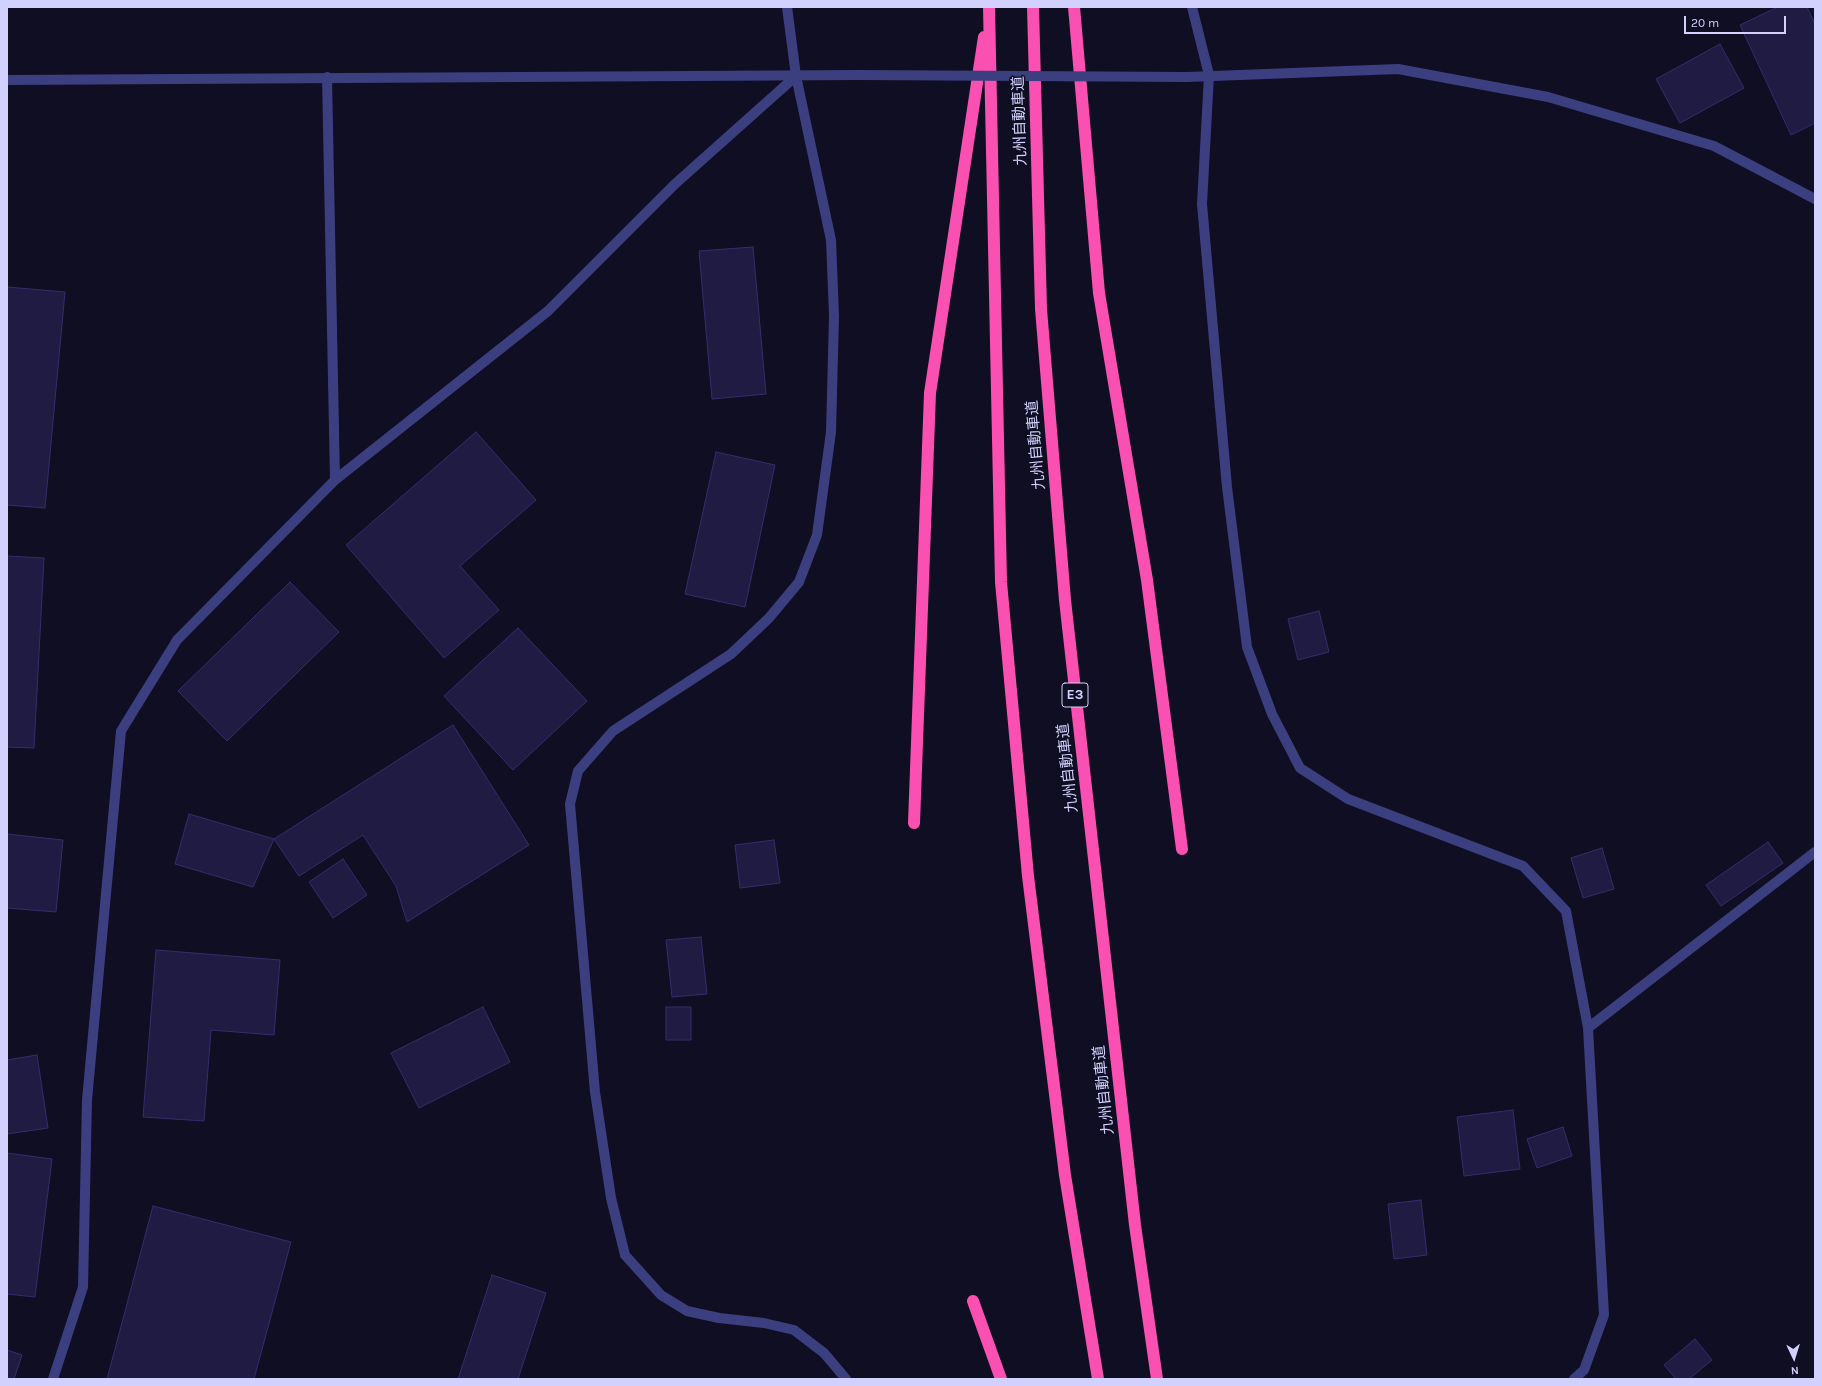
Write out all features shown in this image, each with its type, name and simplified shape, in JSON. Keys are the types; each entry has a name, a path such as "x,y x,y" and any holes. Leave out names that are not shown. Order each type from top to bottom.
{"highway":[{"path":"914,823 930,393 989,7"},
{"name":"九州自動車道","path":"989,7 1001,582 1028,876 1065,1176 1098,1379"},
{"name":"九州自動車道","path":"1033,7 1041,309 1065,600 1135,1225 1157,1379"},
{"path":"1074,7 1099,293 1147,580 1182,849"},
{"path":"973,1301 1001,1379"}],"street":[{"path":"787,7 796,76 831,240 834,316 831,432 817,535 799,582 769,618 732,654 613,731 578,771 570,804 595,1092 611,1198 625,1255 661,1295 687,1311 719,1318 764,1323 794,1330 824,1353 846,1379"},
{"path":"1192,7 1209,75 1202,204 1227,487 1247,647 1272,714 1300,768 1348,799 1523,866 1566,911 1588,1028 1604,1315 1584,1370 1574,1379"},
{"path":"7,80 858,75 1187,77 1398,69 1548,97 1714,146 1815,199"},
{"path":"53,1379 83,1287 87,1100 120,731 177,640 335,480 548,311 675,184 796,76"},
{"path":"327,77 335,480"},
{"path":"1588,1028 1815,852"}],"building":[{"path":"1778,7 1807,7 1815,24 1815,123 1791,135 1740,25"},
{"path":"1720,44 1744,88 1680,123 1656,79"},
{"path":"753,247 766,394 712,399 699,251"},
{"path":"7,287 65,292 45,508 7,505"},
{"path":"476,432 536,500 460,566 499,610 444,658 346,545"},
{"path":"716,452 775,465 745,607 685,594"},
{"path":"7,556 44,558 34,748 7,747"},
{"path":"290,582 339,632 227,741 178,691"},
{"path":"1319,611 1329,652 1298,660 1288,619"},
{"path":"518,628 587,701 513,770 444,696"},
{"path":"453,725 529,845 407,922 396,886 363,835 299,876 274,839"},
{"path":"189,814 274,839 253,887 175,864"},
{"path":"7,834 63,840 56,912 7,908"},
{"path":"774,840 780,883 740,888 735,845"},
{"path":"1768,842 1783,863 1721,906 1706,885"},
{"path":"1602,848 1614,889 1583,898 1571,858"},
{"path":"343,859 367,895 333,918 309,882"},
{"path":"701,937 707,994 672,997 666,940"},
{"path":"156,950 280,960 274,1035 211,1030 204,1121 143,1117"},
{"path":"483,1007 510,1062 419,1108 391,1053"},
{"path":"666,1007 691,1007 691,1040 666,1040"},
{"path":"37,1055 48,1128 7,1134 7,1060"},
{"path":"1513,1110 1520,1169 1464,1176 1457,1117"},
{"path":"1563,1127 1572,1156 1537,1168 1527,1139"},
{"path":"7,1153 52,1159 35,1297 7,1294"},
{"path":"1421,1200 1427,1255 1394,1259 1388,1204"},
{"path":"153,1206 291,1242 254,1379 107,1379"},
{"path":"492,1275 546,1293 518,1379 458,1379"},
{"path":"1695,1339 1712,1360 1689,1379 1676,1379 1664,1365"},
{"path":"7,1350 22,1355 14,1379 7,1379"}]}
